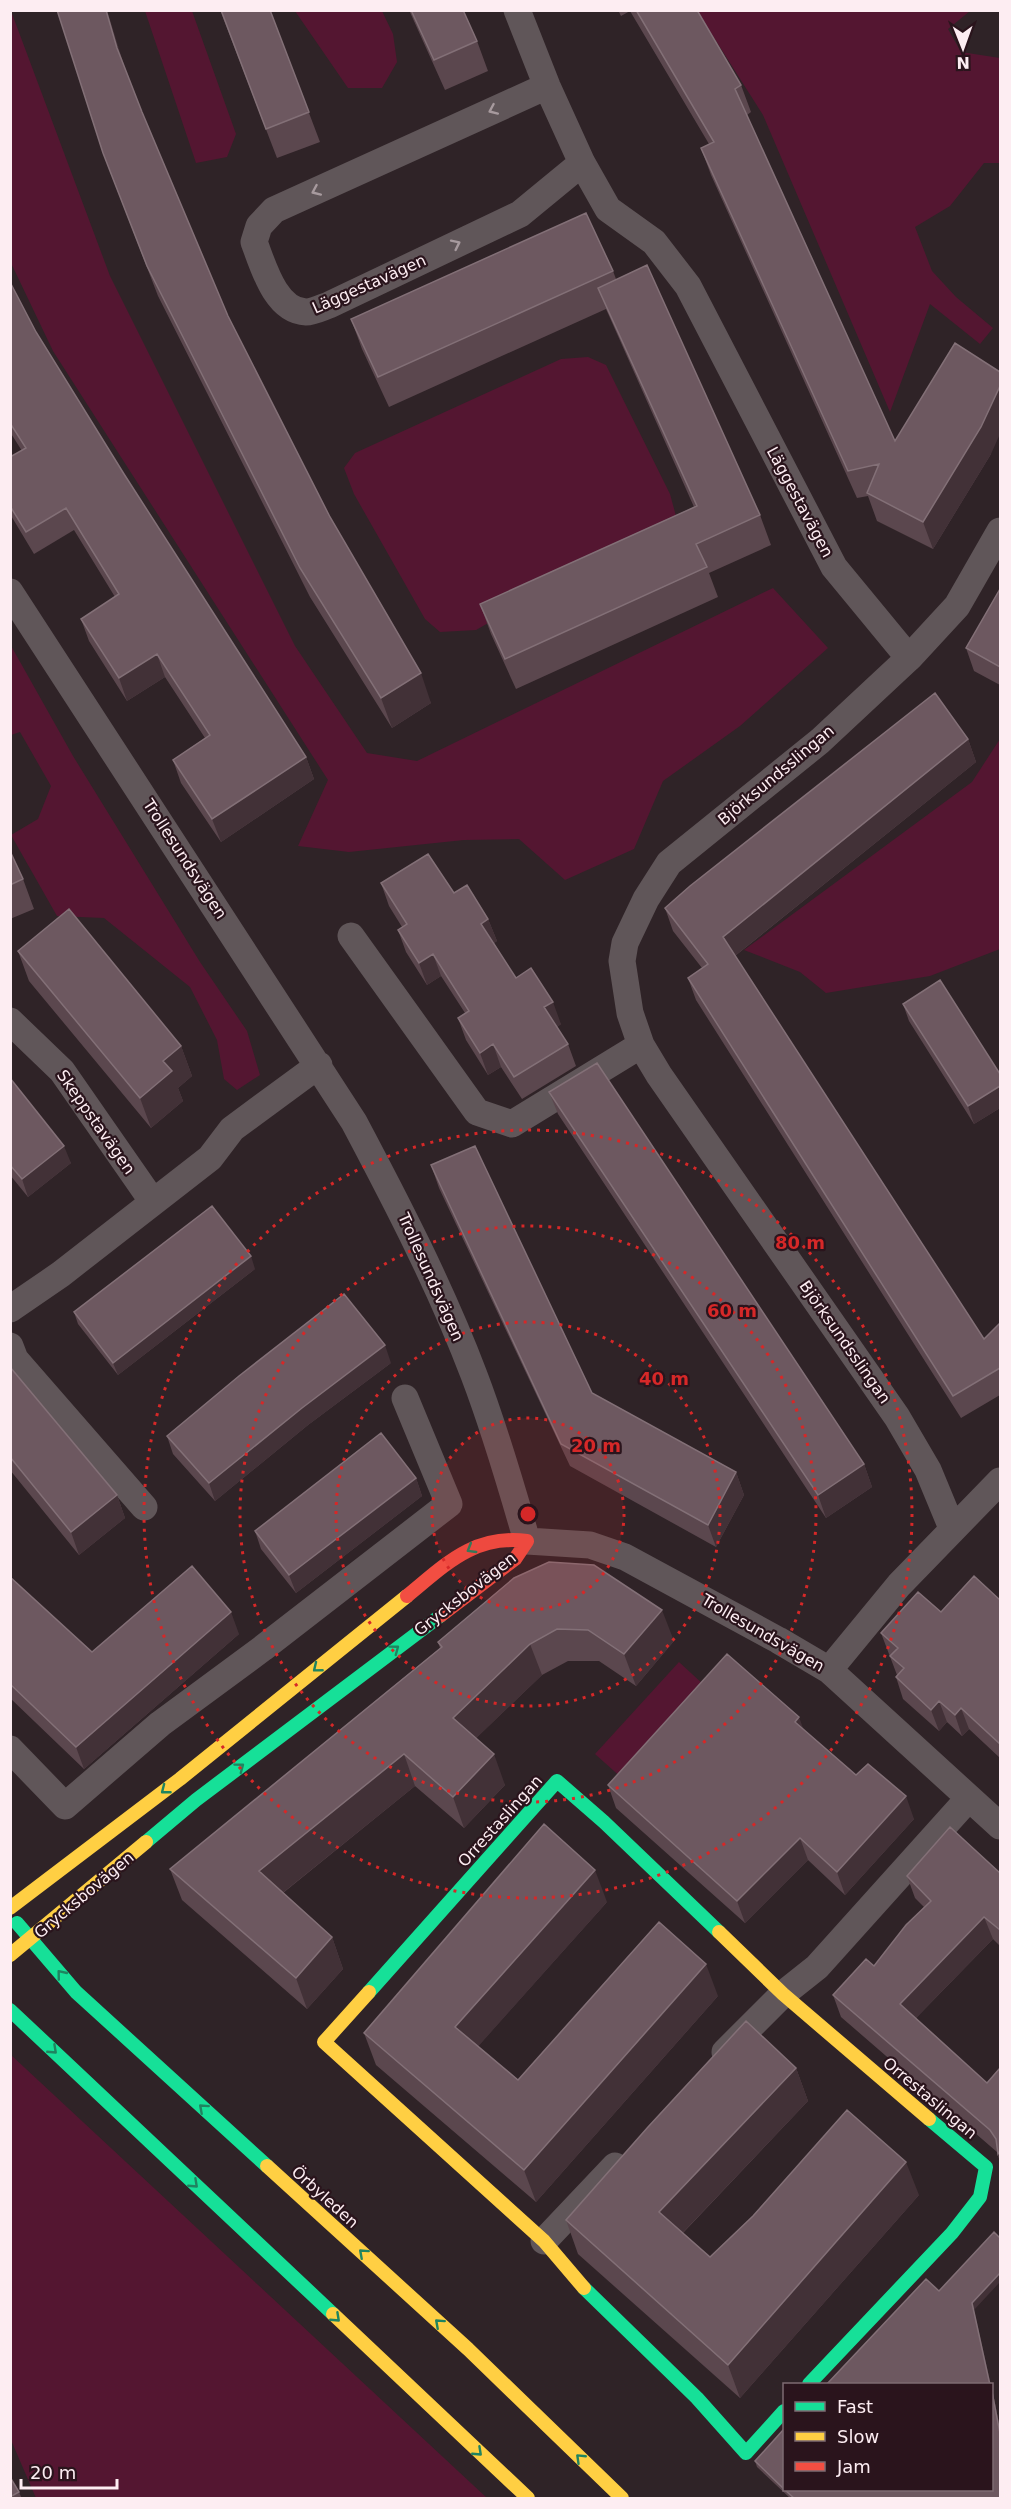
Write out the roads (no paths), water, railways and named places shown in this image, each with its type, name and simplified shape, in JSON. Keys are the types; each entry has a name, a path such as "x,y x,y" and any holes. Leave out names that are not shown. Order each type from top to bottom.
{"street":[{"name":"Läggestavägen","path":"517,10 547,86 582,163 608,209 654,242 688,286 834,567 909,658"},
{"name":"Läggestavägen","path":"547,86 274,210 259,226 254,242 274,290 289,305 306,312 329,305 520,214 582,163"},
{"name":"Björksundsslingan","path":"952,1528 928,1470 897,1417 659,1075 641,1045 630,1013 622,961 625,943 646,899 669,863 820,741 909,658 957,606 1000,531"},
{"name":"Trollesundsvägen","path":"10,592 320,1065 354,1122 432,1278 474,1373 493,1426 526,1541 590,1545 625,1557 716,1605 829,1670 1000,1826"},
{"path":"351,936 477,1112 512,1124 641,1045"},
{"name":"Skeppstavägen","path":"10,1021 62,1071 153,1202"},
{"path":"10,1309 61,1274 210,1158 232,1130 320,1065"},
{"path":"10,1346 15,1359 144,1508"},
{"path":"10,1749 65,1806 160,1724 263,1648 449,1504 405,1398"},
{"path":"829,1670 898,1585 1000,1481"},
{"name":"Grycksbovägen","path":"10,1908 180,1779 449,1562 482,1542 503,1537 526,1541 515,1559 196,1800 10,1955"},
{"name":"Orrestaslingan","path":"783,2412 746,2453 719,2420 565,2270 544,2241 324,2042 557,1781 604,1822 783,1994 986,2167 980,2197 951,2233 811,2383"},
{"path":"710,2069 783,1994 817,1967 969,1798"},
{"name":"Örbyleden","path":"10,1917 32,1938 75,1992 468,2349 622,2499"},
{"path":"10,2010 528,2499"},
{"path":"544,2241 635,2146"}]}
